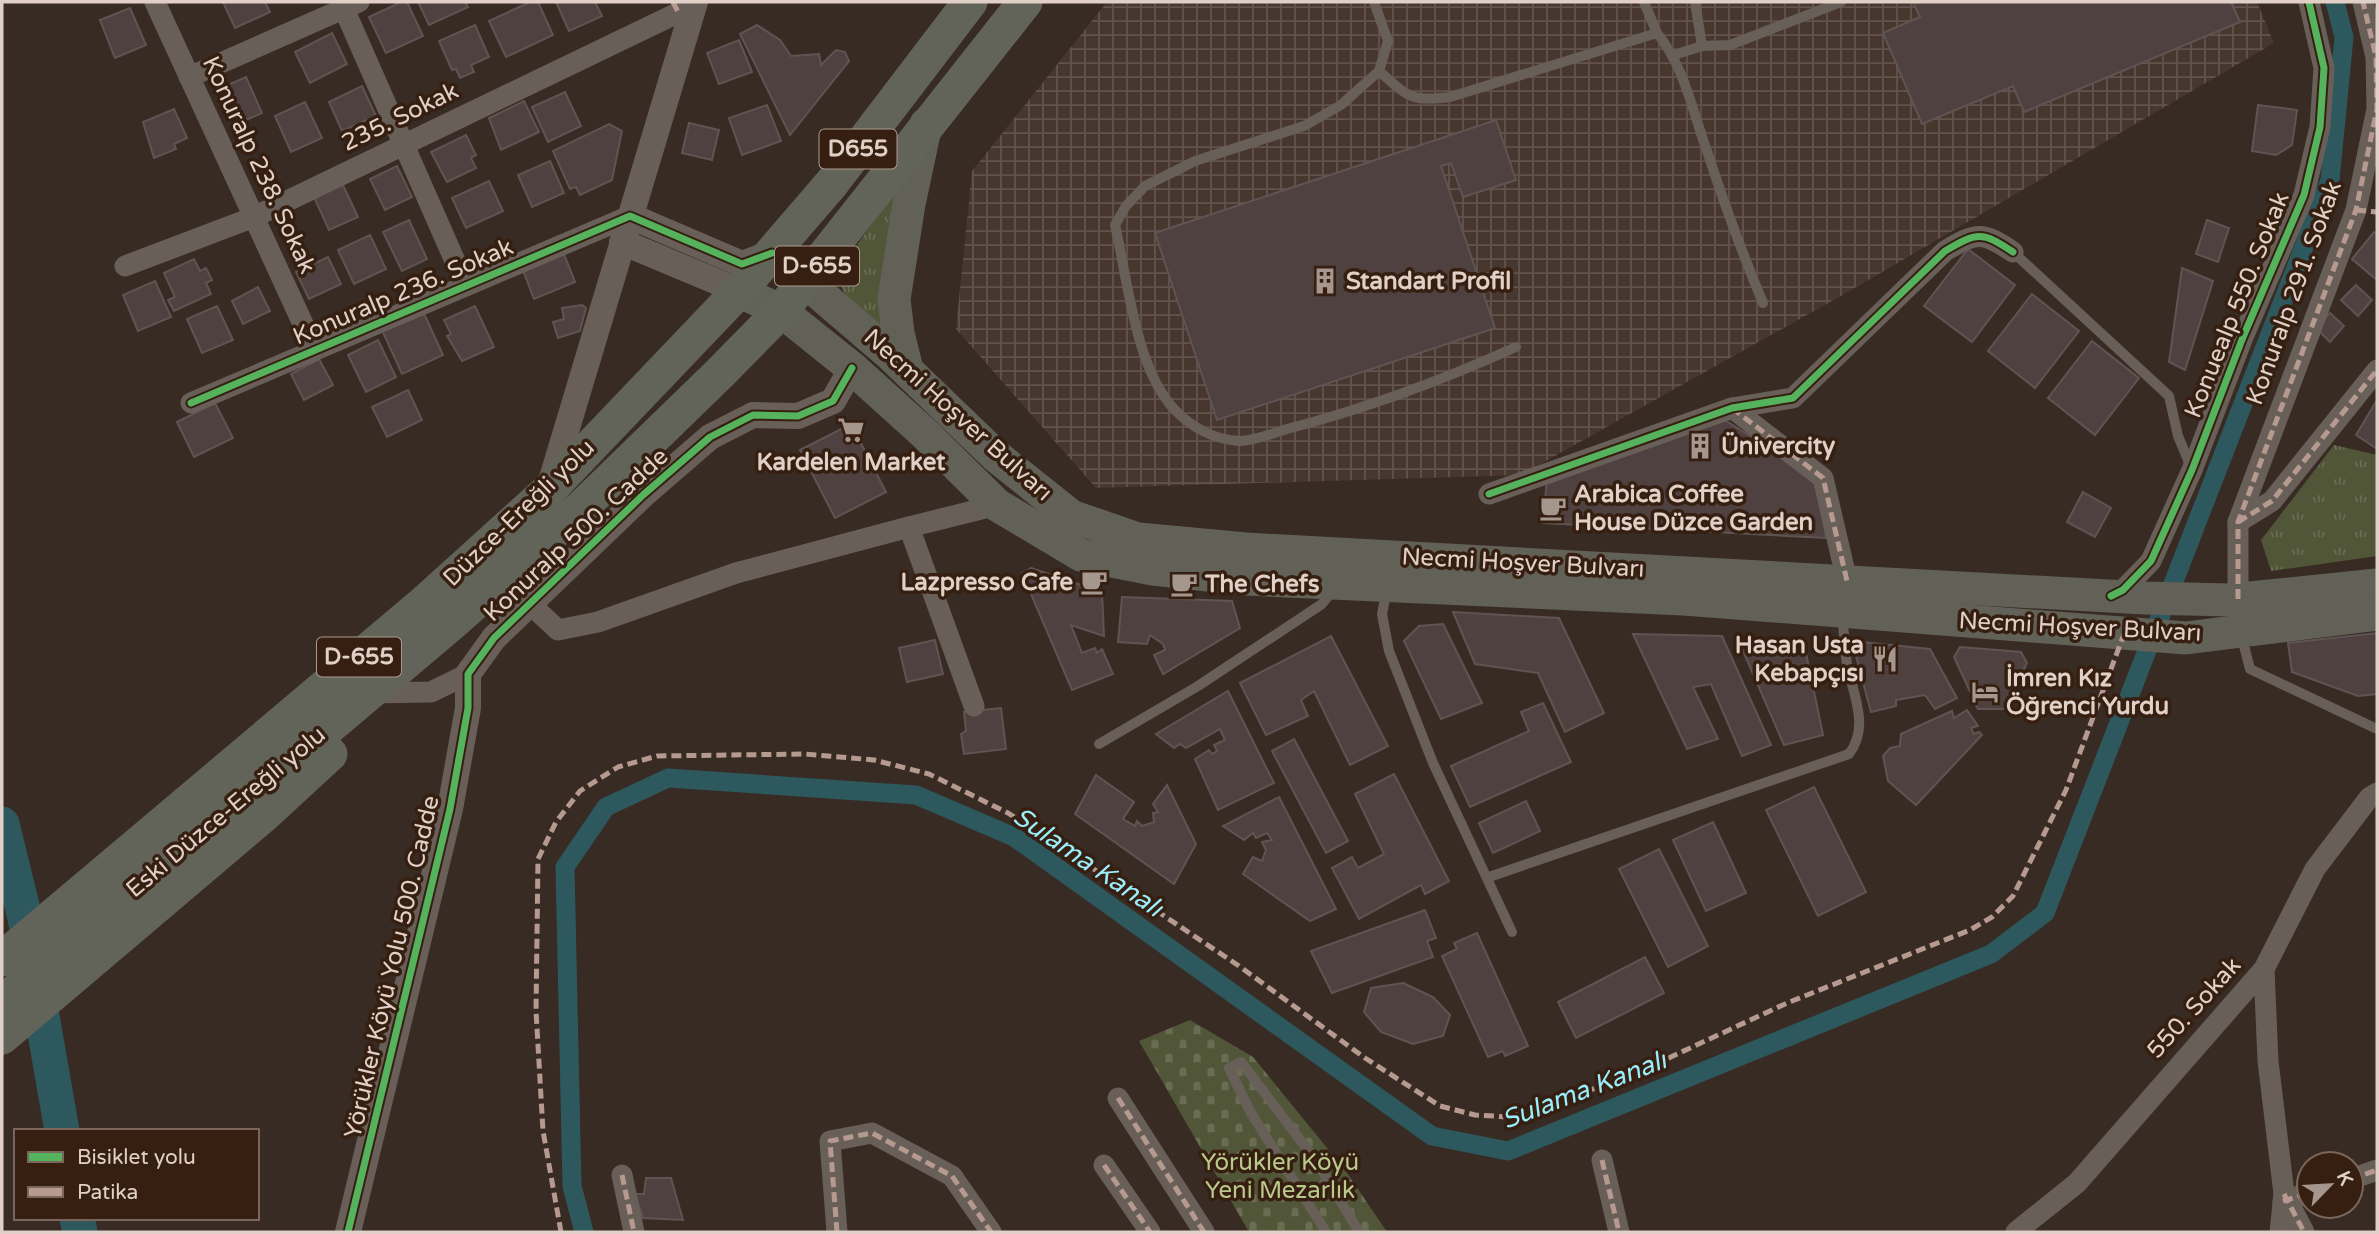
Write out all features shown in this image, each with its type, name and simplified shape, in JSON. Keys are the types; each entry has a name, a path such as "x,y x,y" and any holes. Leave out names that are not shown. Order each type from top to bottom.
{"highway":[{"name":"Düzce-Ereğli yolu","path":"2,959 423,604 548,490 739,291 772,253 832,183 970,2"},
{"name":"Düzce-Ereğli yolu","path":"383,693 452,623 583,506 781,311 1025,2"},
{"name":"Eski Düzce-Ereğli yolu","path":"2,1003 166,881 383,693"},
{"path":"2,1037 166,881"}],"main road":[{"path":"907,370 898,334 894,299 909,204 926,124"},
{"name":"Necmi Hoşver Bulvarı","path":"772,253 907,370 996,456 1071,516 1138,539 1844,596 2124,634 2186,638 2377,614"},
{"name":"Necmi Hoşver Bulvarı","path":"739,291 781,311 852,368 925,433 997,505 1081,555 1153,569 1245,579 1844,596 2234,599 2377,585"}],"street":[{"name":"Konuralp 238. Sokak","path":"155,2 315,350"},
{"name":"Konuealp 550. Sokak","path":"2111,596 2123,590 2151,561 2192,470 2243,337 2304,195 2320,127 2324,68 2309,2"},
{"name":"Konuralp 291. Sokak","path":"2234,599 2238,522 2356,210 2377,109 2376,57 2363,2"},
{"path":"189,77 348,4 403,145 466,286"},
{"path":"548,490 630,216 685,5"},
{"name":"235. Sokak","path":"125,266 254,217 685,5"},
{"path":"2356,210 2377,212"},
{"path":"630,216 742,264 772,253"},
{"name":"Konuralp 236. Sokak","path":"191,403 630,216"},
{"path":"1489,494 1732,408 1793,398 1945,251 1973,234 1990,237 2013,252"},
{"path":"622,242 739,291"},
{"name":"Konuralp 500. Cadde","path":"468,674 495,638 643,495 710,437 753,415 798,416 833,401 852,368"},
{"path":"2238,522 2272,501 2377,370"},
{"path":"1732,408 1823,478 1844,596"},
{"path":"530,604 558,630 598,622 736,573 997,505"},
{"path":"909,527 974,706"},
{"path":"383,693 431,692 468,674"},
{"name":"Yörükler Köyü Yolu 500. Cadde","path":"348,1232 450,809 468,708 468,674"},
{"name":"550. Sokak","path":"2016,1232 2077,1183 2263,969 2315,869 2369,798 2377,793"},
{"path":"2263,969 2268,1061 2285,1199 2280,1232"},
{"path":"1118,1098 1204,1232"},
{"path":"837,1232 830,1141 872,1133 952,1176 991,1232"},
{"path":"1602,1160 1619,1232"},
{"path":"1104,1165 1150,1232"},
{"path":"622,1175 634,1232"},
{"path":"2285,1199 2295,1196"},
{"path":"2285,1199 2304,1232"}],"lane":[{"path":"1374,2 1388,41 1379,71 1341,105 1304,126 1195,161 1145,186 1126,206 1115,225 1131,307 1152,373 1174,409 1201,433 1241,441 1313,422 1475,365 1516,347"},
{"path":"1644,2 1657,33 1674,55 1735,235 1763,303"},
{"path":"1695,2 1702,46"},
{"path":"1674,55 1702,46 1730,45 1841,2"},
{"path":"1379,71 1403,92 1421,101 1450,97 1510,76 1595,55 1657,33"},
{"path":"2013,252 2169,396 2178,436 2192,470"},
{"path":"1099,744 1198,686 1322,604 1340,581"},
{"path":"1388,583 1382,614 1389,651 1433,763 1513,932"},
{"path":"1489,877 1849,754 1858,742 1860,720 1846,661 1844,596"},
{"path":"2225,634 2250,669 2377,729"},
{"path":"1326,1232 1251,1113 1229,1068 1241,1062 1317,1162 1359,1232"}],"shaded area":[{"name":"Standart Profil","path":"1107,2 2257,2 2274,43 1848,292 1521,475 1096,488 956,329 972,171"}],"green space":[{"path":"902,181 891,333 849,299 839,282 838,272"},
{"path":"2334,445 2377,455 2377,556 2271,571 2261,540"},
{"name":"Yörükler Köyü Yeni Mezarlık","path":"1190,1020 1253,1057 1345,1170 1387,1232 1249,1232 1139,1041"}],"building":[{"path":"223,2 265,2 270,12 235,28"},
{"path":"401,2 407,2 423,36 386,53 369,17"},
{"path":"418,2 465,2 468,7 429,25"},
{"path":"530,2 538,2 553,35 506,57 489,21"},
{"path":"556,2 595,2 602,16 569,31"},
{"path":"1913,2 2231,2 2240,22 2024,112 2013,86 1922,124 1883,33 1920,17"},
{"path":"130,8 146,45 115,58 100,20"},
{"path":"475,25 489,57 471,65 474,72 460,78 456,69 452,70 439,41"},
{"path":"757,25 780,40 791,56 819,54 821,65 836,50 845,52 849,61 790,135 740,34"},
{"path":"332,33 347,64 310,83 295,52"},
{"path":"739,40 752,72 719,84 707,53"},
{"path":"246,77 262,113 232,126 216,90"},
{"path":"362,86 376,116 342,131 329,102"},
{"path":"565,92 581,126 548,142 532,107"},
{"path":"524,101 539,132 501,150 489,118"},
{"path":"305,102 322,138 291,152 275,116"},
{"path":"767,105 781,141 742,155 729,118"},
{"path":"2258,105 2297,110 2292,145 2276,155 2252,151"},
{"path":"174,109 187,138 174,144 176,149 154,158 143,122"},
{"name":"Standart Profil","path":"1496,120 1516,180 1463,197 1451,163 1441,166 1495,328 1217,420 1155,233"},
{"path":"689,123 719,130 712,160 682,153"},
{"path":"609,124 622,131 612,180 580,195 576,187 570,189 553,151"},
{"path":"466,135 476,155 471,158 476,168 447,182 431,152"},
{"path":"550,161 564,193 532,207 518,175"},
{"path":"397,166 412,197 385,210 370,179"},
{"path":"341,181 358,217 329,230 313,195"},
{"path":"489,181 503,211 466,228 452,198"},
{"path":"409,220 427,259 402,271 383,232"},
{"path":"2207,220 2229,228 2218,262 2196,254"},
{"path":"2374,232 2377,234 2377,280 2352,259"},
{"path":"370,235 386,269 354,284 338,250"},
{"path":"562,249 575,282 534,299 521,265"},
{"path":"1968,249 2015,285 1972,342 1924,306"},
{"path":"328,257 341,284 309,299 296,272"},
{"path":"194,259 200,271 206,268 212,280 206,283 211,294 174,311 168,300 175,297 164,273"},
{"path":"2182,268 2213,281 2185,370 2169,362"},
{"path":"155,281 171,317 138,331 123,295"},
{"path":"2356,285 2372,300 2358,316 2341,300"},
{"path":"258,287 270,311 243,324 232,301"},
{"path":"2032,294 2079,331 2035,388 1988,351"},
{"path":"582,305 586,308 580,331 558,338 553,322 564,319 562,308"},
{"path":"217,306 233,340 202,353 187,319"},
{"path":"475,306 494,347 462,361 447,336 451,334 444,320"},
{"path":"422,309 443,355 402,374 381,328"},
{"path":"2330,313 2344,326 2330,342 2316,328"},
{"path":"378,340 396,377 366,392 348,355"},
{"path":"2092,341 2139,378 2095,435 2048,398"},
{"path":"319,359 333,385 304,400 291,374"},
{"path":"408,390 422,420 387,437 372,407"},
{"path":"2377,400 2377,449 2356,435"},
{"path":"215,403 233,438 194,457 177,422"},
{"name":"Ünivercity","path":"1715,414 1816,477 1826,538 1543,523 1547,479"},
{"path":"851,424 886,492 835,518 800,450"},
{"path":"2083,492 2111,508 2095,537 2067,522"},
{"path":"1031,568 1102,592 1104,636 1071,625 1082,653 1095,648 1097,653 1102,649 1113,674 1072,690 1022,573"},
{"path":"1122,597 1232,601 1240,628 1163,674 1154,655 1165,650 1163,644 1150,635 1147,644 1118,642"},
{"path":"1453,612 1559,618 1604,713 1565,732 1538,673 1475,664"},
{"path":"1443,624 1482,703 1441,719 1404,641 1419,626"},
{"path":"2377,633 2377,694 2358,696 2292,672 2288,643"},
{"path":"1633,634 1722,636 1771,745 1742,756 1711,684 1693,687 1718,739 1687,749"},
{"path":"1331,636 1388,746 1350,765 1314,691 1301,700 1308,716 1266,735 1240,683"},
{"path":"935,640 943,674 907,682 899,648"},
{"path":"1852,641 1930,649 1957,698 1935,709 1925,695 1896,700 1896,706 1871,712"},
{"path":"1739,642 1805,648 1823,735 1784,745"},
{"path":"1960,647 2021,652 2027,663 2005,709 1978,709 1954,657"},
{"path":"1228,691 1274,783 1218,810 1195,759 1209,750 1212,754 1217,751 1214,745 1225,740 1220,729 1186,748 1180,744 1174,748 1156,734"},
{"path":"1543,703 1571,762 1470,807 1451,766 1529,731 1521,712"},
{"path":"1001,708 1006,749 964,754 961,734 966,731 964,712"},
{"path":"1967,710 1978,726 1971,728 1974,734 1979,732 1982,735 1916,805 1888,781 1883,756 1890,748 1900,746 1901,734 1952,711 1954,718"},
{"path":"1294,739 1348,841 1326,853 1272,751"},
{"path":"1394,774 1449,881 1425,894 1421,885 1359,919 1332,868 1352,857 1358,868 1384,854 1355,794"},
{"path":"1096,775 1134,802 1123,819 1135,826 1137,821 1142,826 1154,822 1153,813 1158,812 1153,804 1167,785 1196,844 1174,884 1075,814"},
{"path":"1814,787 1866,892 1818,916 1766,810"},
{"path":"1279,797 1336,909 1310,921 1243,874 1253,857 1262,861 1266,850 1262,842 1272,840 1267,833 1256,838 1253,833 1244,840 1223,826"},
{"path":"1526,801 1540,831 1493,853 1479,823"},
{"path":"1713,822 1746,893 1706,911 1673,840"},
{"path":"1659,849 1708,946 1668,967 1619,869"},
{"path":"1425,910 1436,938 1427,941 1433,957 1332,993 1311,951"},
{"path":"1477,933 1528,1046 1505,1056 1503,1051 1488,1057 1442,956 1457,949 1454,943"},
{"path":"1645,957 1664,993 1576,1038 1558,1002"},
{"path":"1403,983 1433,997 1450,1015 1443,1036 1413,1044 1381,1032 1364,1012 1371,988"},
{"path":"646,1178 671,1178 683,1220 643,1218 635,1194 644,1194"}],"waterway":[{"name":"Sulama Kanalı","path":"584,1232 572,1186 565,867 606,807 668,778 916,795 1014,837 1432,1136 1508,1151 1991,954 2045,913 2330,180 2344,37 2335,2"},
{"path":"2,824 25,918 62,1129"},
{"path":"77,1220 80,1232"}],"marked path":[{"path":"673,2 678,12"},
{"path":"2238,599 2238,522 2356,210 2377,109 2376,57 2363,2"},
{"path":"2356,210 2377,212"},
{"path":"2238,522 2272,501 2377,370"},
{"path":"1732,408 1823,478 1847,581"},
{"path":"561,1232 543,1131 536,1011 538,859 556,822 580,791 618,767 657,756 805,754 874,760 929,774 1008,813 1239,966 1365,1058 1440,1106 1475,1115 1509,1117 1559,1102 1645,1069 1787,1003 1970,930 1992,917 2013,896 2066,790 2124,634"},
{"path":"1118,1098 1204,1232"},
{"path":"837,1232 830,1141 872,1133 952,1176 991,1232"},
{"path":"1602,1160 1619,1232"},
{"path":"1104,1165 1150,1232"},
{"path":"2365,1174 2377,1170"},
{"path":"622,1175 634,1232"},
{"path":"2284,1194 2304,1232"},
{"path":"2283,1201 2295,1197"}],"cycle path":[{"path":"2111,596 2123,590 2151,561 2192,470 2243,337 2304,195 2320,127 2324,68 2309,2"},
{"path":"191,403 630,216 742,264 772,253"},
{"path":"1489,494 1732,408 1793,398 1945,251 1972,237 1986,237 2013,252"},
{"path":"348,1232 450,809 468,708 468,674 494,638 643,495 710,437 753,415 798,416 833,401 852,368"}],"place":[{"name":"Standart Profil","path":"1325,281"},
{"name":"Kardelen Market","path":"851,430"},
{"name":"Ünivercity","path":"1700,446"},
{"name":"Arabica Coffee House Düzce Garden","path":"1553,508"},
{"name":"Lazpresso Cafe","path":"1094,582"},
{"name":"The Chefs","path":"1184,584"},
{"name":"Hasan Usta Kebapçısı","path":"1885,659"},
{"name":"İmren Kız Öğrenci Yurdu","path":"1985,692"}]}
